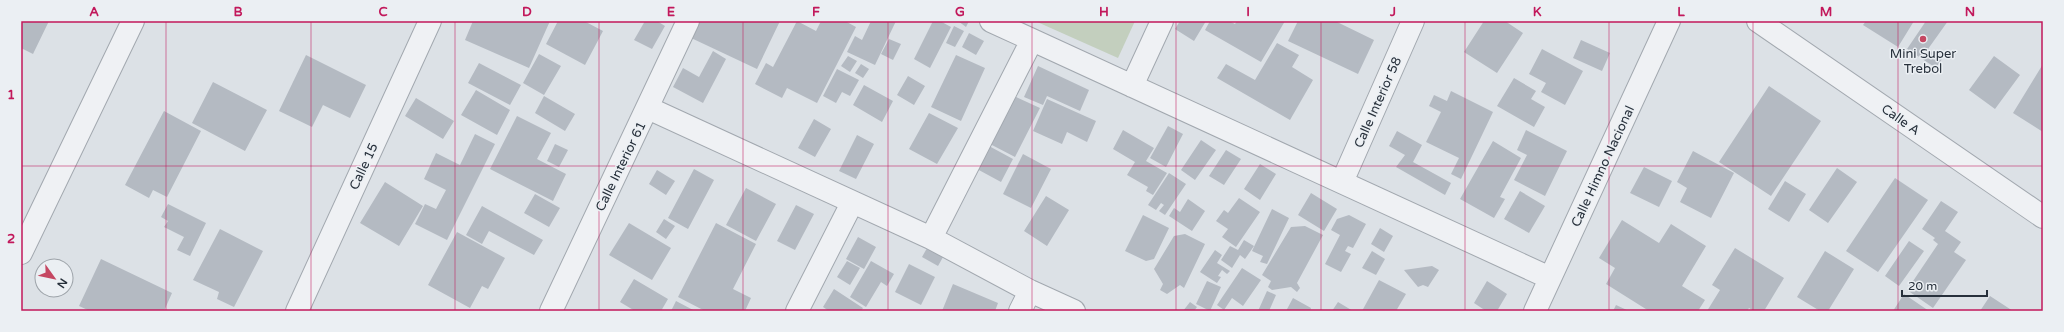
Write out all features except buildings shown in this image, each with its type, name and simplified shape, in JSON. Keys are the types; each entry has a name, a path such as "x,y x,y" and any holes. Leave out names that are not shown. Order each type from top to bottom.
{"street":[{"path":"21,253 133,21"},
{"name":"Calle 15","path":"297,311 430,21"},
{"name":"Calle Interior 61","path":"551,311 688,21"},
{"path":"992,21 1550,278"},
{"path":"1132,86 1162,21"},
{"name":"Calle Interior 58","path":"1342,182 1413,21"},
{"name":"Calle Himno Nacional","path":"1534,311 1669,21"},
{"name":"Calle A","path":"1758,21 2043,217"},
{"path":"931,238 1032,40"},
{"path":"648,108 931,238 1030,291 1074,311"},
{"path":"798,311 852,203"},
{"path":"1020,311 1030,291"}],"green space":[{"path":"1035,21 1135,21 1118,58"}],"place":[{"name":"Mini Super Trebol","path":"1923,39"}]}
